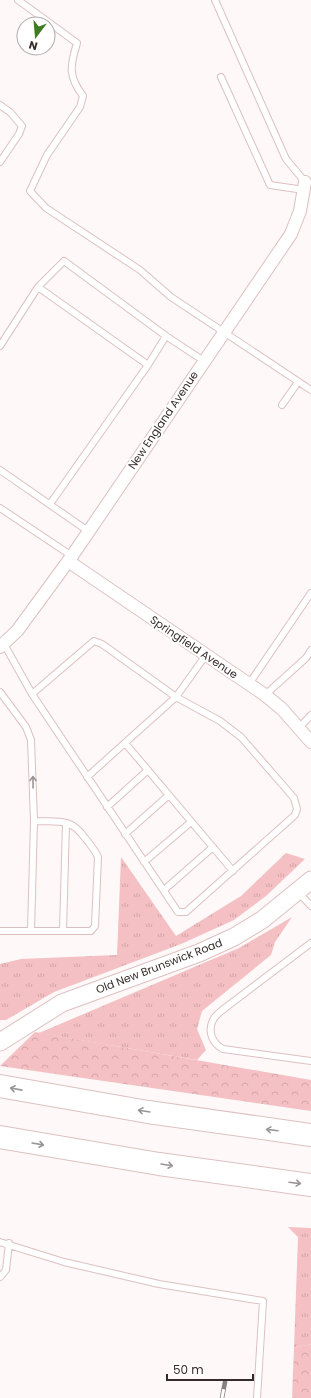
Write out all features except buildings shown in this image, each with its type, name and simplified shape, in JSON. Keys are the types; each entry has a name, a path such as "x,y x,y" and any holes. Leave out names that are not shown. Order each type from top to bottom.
{"highway":[{"path":"0,1086 148,1112 311,1135"},
{"path":"0,1136 159,1164 311,1186"}],"main road":[{"name":"Old New Brunswick Road","path":"0,1042 62,1003 199,953 234,937 262,920 311,880"}],"street":[{"name":"New England Avenue","path":"2,645 17,631 70,558 291,234 300,211 305,186"},
{"name":"Springfield Avenue","path":"70,558 265,695 282,709 311,742"}],"lane":[{"path":"18,0 77,43 70,64 74,84 83,96 80,107 46,155 30,191 46,208 140,270 171,297 311,390"},
{"path":"215,0 286,160 305,186"},
{"path":"221,77 270,186 305,186"},
{"path":"0,105 10,112 22,126 19,134 0,162"},
{"path":"0,346 38,287 64,262 166,336 204,360"},
{"path":"38,287 148,365"},
{"path":"50,504 148,365 166,336"},
{"path":"282,405 298,382"},
{"path":"0,470 88,531"},
{"path":"0,508 70,558"},
{"path":"249,684 311,593"},
{"path":"2,645 32,694 106,807 178,912 186,912 295,815 297,809 294,798 241,736 220,720 176,697 102,644 94,642 32,694"},
{"path":"265,695 306,658 311,650"},
{"path":"87,777 176,697 206,655"},
{"path":"0,692 26,727 31,740 34,821 31,931"},
{"path":"299,728 311,715"},
{"path":"125,743 233,871"},
{"path":"106,807 148,770"},
{"path":"125,834 169,795"},
{"path":"0,931 91,931 94,929 98,857 78,829 66,823 34,821"},
{"path":"144,862 191,822"},
{"path":"63,931 66,823"},
{"path":"164,890 213,847"},
{"path":"297,891 311,906"},
{"path":"311,943 225,1008 213,1020 212,1038 216,1045 223,1049 311,1061"},
{"path":"0,1242 10,1243 64,1262 159,1284 263,1301 256,1398"},
{"path":"0,1276 6,1270 10,1243"}],"green space":[{"path":"286,853 305,859 266,896 234,920 181,944 54,992 6,1020 0,1020 0,964 21,959 117,955 121,857 176,936 241,896"},
{"path":"292,917 275,942 271,955 202,1011 197,1029 206,1050 197,1060 39,1033 239,948"},
{"path":"35,1032 311,1080 311,1111 0,1066"},
{"path":"288,1227 311,1228 311,1344 294,1348 298,1237"},
{"path":"311,1344 311,1398 292,1398 294,1348"}],"railway":[{"path":"222,1398 225,1382"}]}
